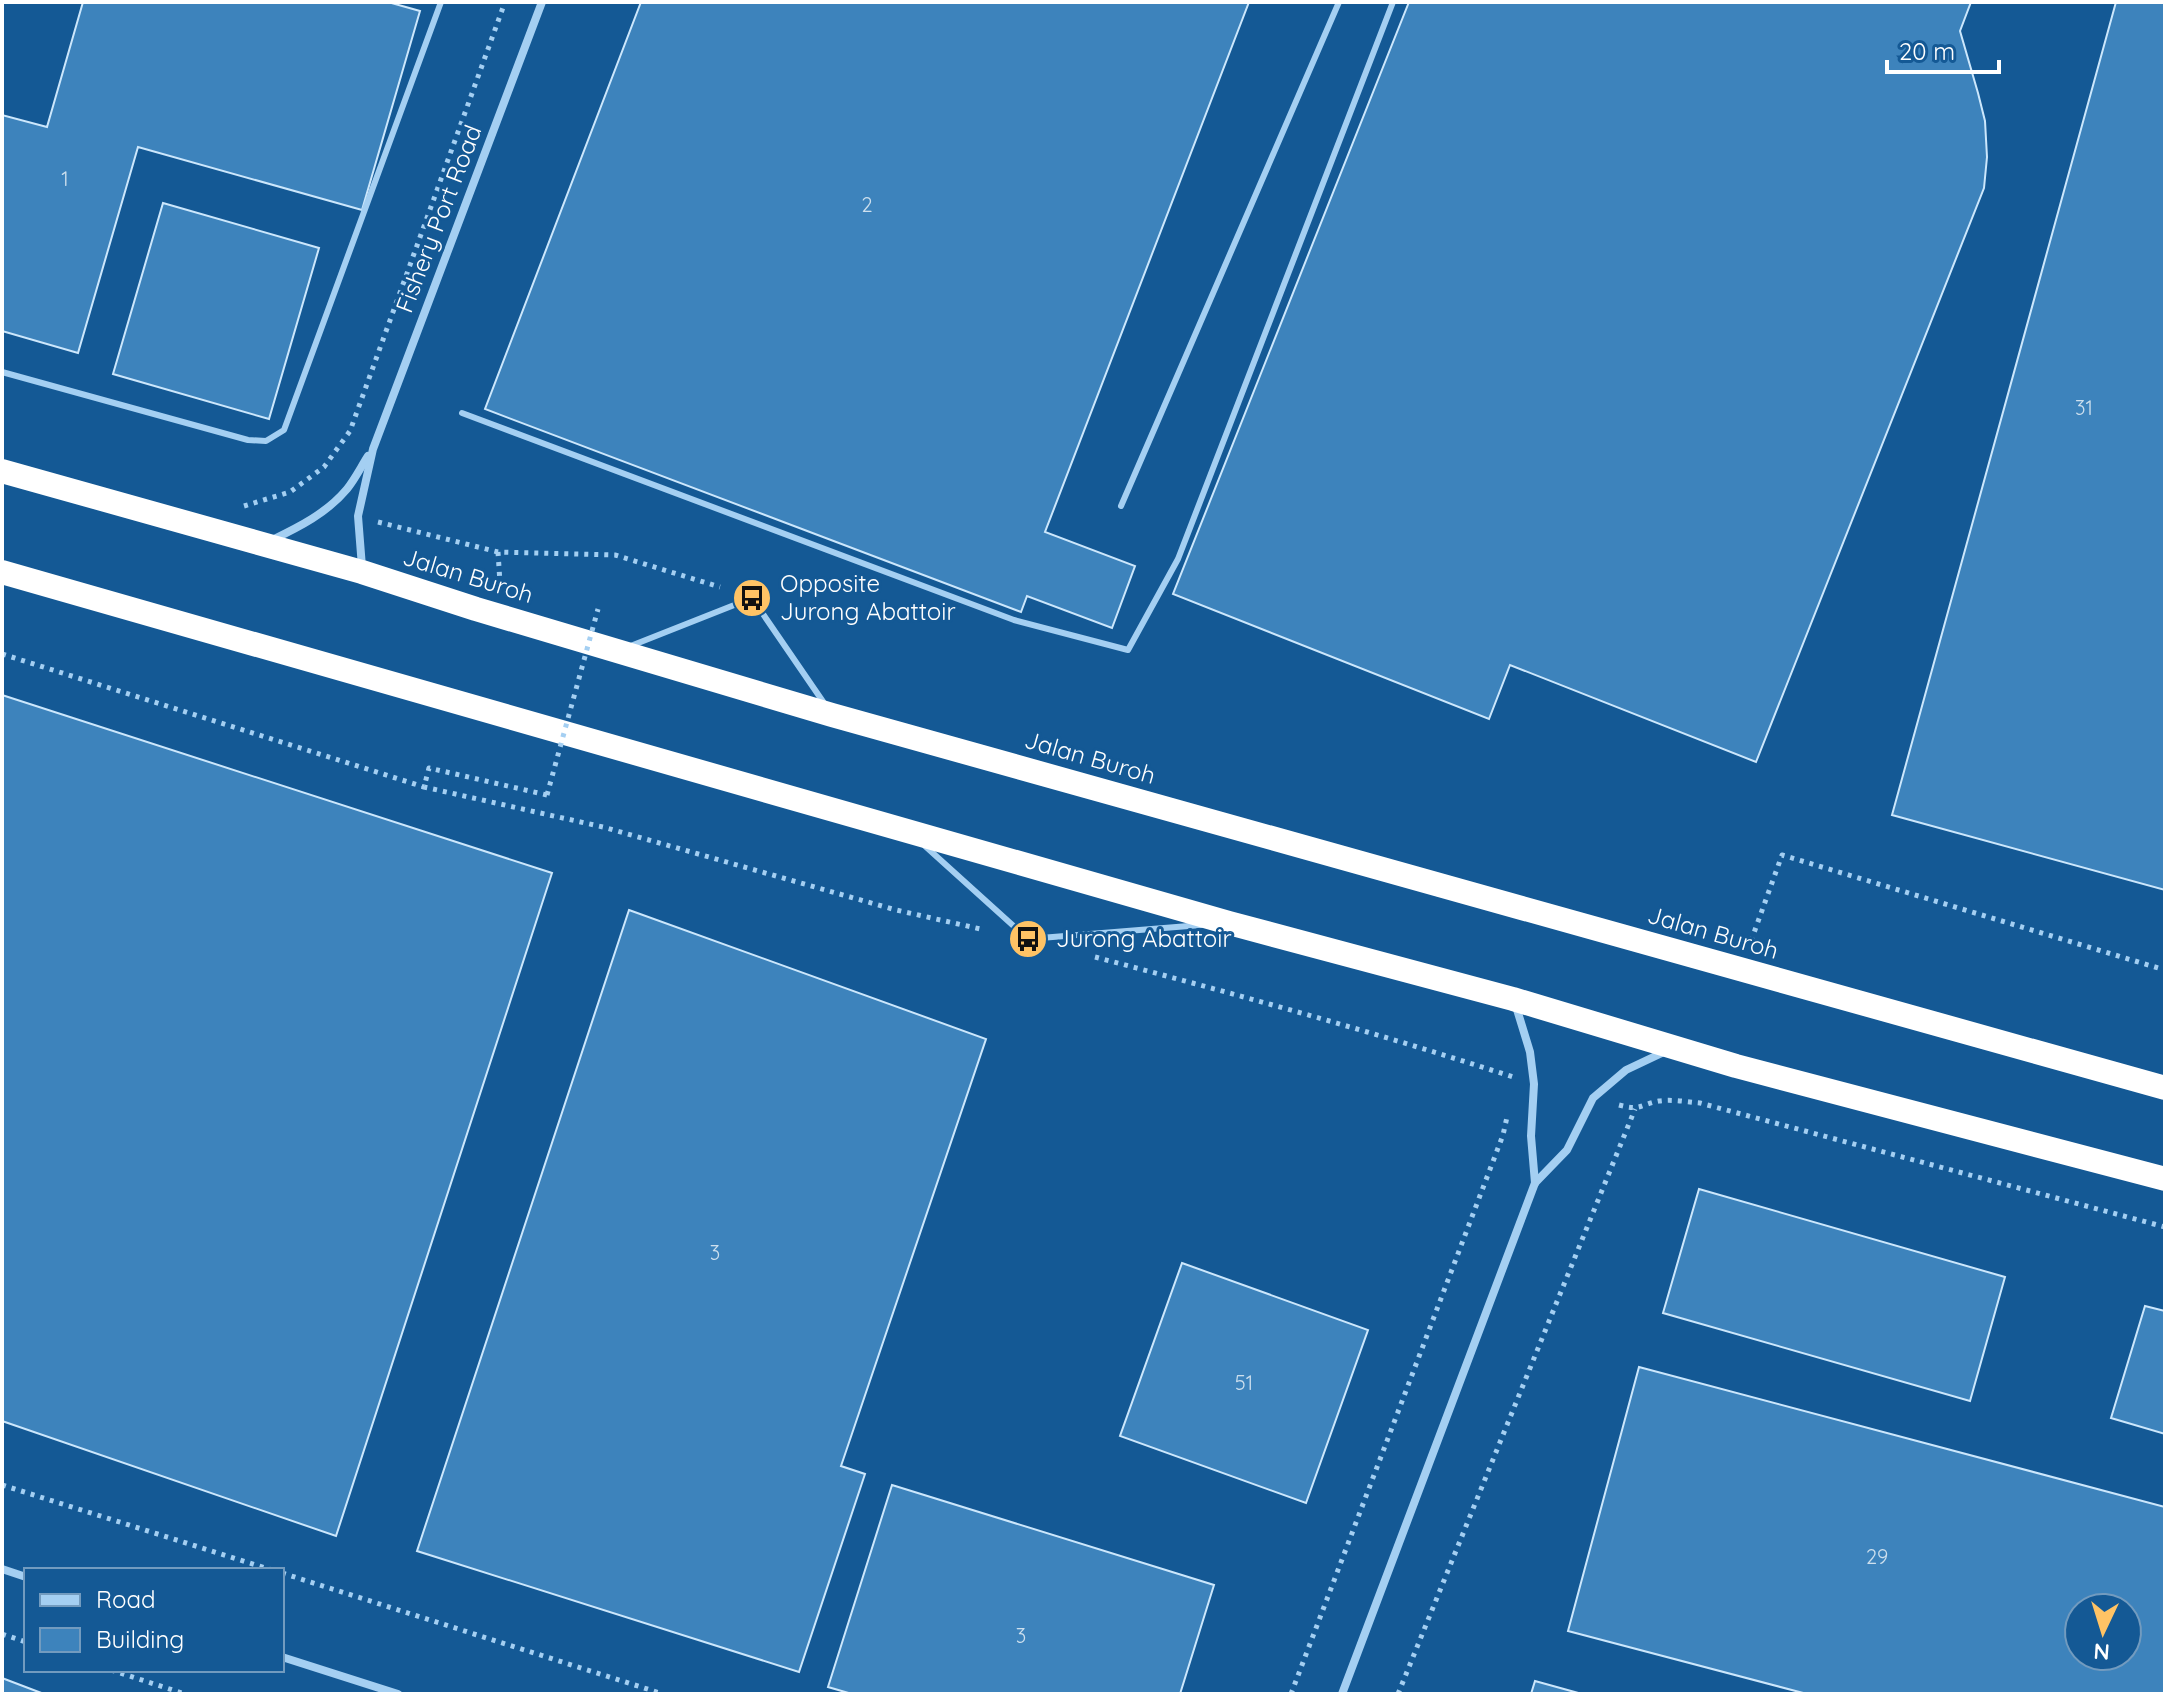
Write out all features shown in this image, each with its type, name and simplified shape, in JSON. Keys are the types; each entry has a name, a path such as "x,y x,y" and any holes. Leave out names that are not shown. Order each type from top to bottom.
{"highway":[{"name":"Jalan Buroh","path":"2,471 362,572 832,715 2165,1088"},
{"path":"2,572 1229,923 1513,999 1672,1048 2165,1179"}],"street":[{"name":"Fishery Port Road","path":"362,572 358,516 373,449 542,2"},
{"name":"Fishery Port Road","path":"262,545 323,512 346,489 373,449"},
{"path":"1513,999 1530,1052 1534,1084 1531,1136 1535,1183"},
{"path":"1342,1694 1535,1183 1567,1150 1593,1098 1626,1070 1672,1048"},
{"path":"2,1569 24,1576"},
{"path":"284,1658 398,1694"}],"lane":[{"path":"2,372 248,440 266,441 284,430 441,2"},
{"path":"1121,506 1339,2"},
{"path":"462,413 1014,620 1128,650 1178,559 1393,2"},
{"path":"617,651 752,598 832,715"},
{"path":"910,832 1028,939 1229,923"}],"path":[{"path":"188,524 290,492 324,467 350,431 505,2"},
{"path":"358,516 498,552 615,555 752,598"},
{"path":"498,552 499,582"},
{"path":"429,768 547,795 598,609"},
{"path":"2,654 424,787"},
{"path":"1741,969 1782,855 2165,970"},
{"path":"1510,1087 1511,1076"},
{"path":"1398,1694 1635,1109 1659,1101 1700,1103 2165,1227"},
{"path":"1291,1694 1503,1135 1508,1109"},
{"path":"2,1485 266,1568"},
{"path":"284,1574 663,1694"},
{"path":"2,1634 24,1641"},
{"path":"117,1672 185,1694"}],"building":[{"path":"83,2 388,2 420,11 362,210 138,147 78,353 2,331 2,115 47,127"},
{"path":"641,2 1249,2 1045,532 1135,566 1112,628 1027,596 1021,612 485,409"},
{"path":"1409,2 1971,2 1960,31 1985,121 1987,157 1984,188 1756,762 1510,665 1489,719 1173,594"},
{"path":"2116,2 2165,2 2165,890 1892,815"},
{"path":"163,203 319,248 269,419 113,374"},
{"path":"2,695 552,873 336,1536 2,1421"},
{"path":"629,910 986,1039 841,1466 865,1474 799,1672 417,1551"},
{"path":"1699,1189 2005,1277 1970,1401 1663,1313"},
{"path":"1182,1263 1368,1330 1306,1503 1120,1436"},
{"path":"2145,1306 2165,1311 2165,1434 2111,1418"},
{"path":"1639,1367 2165,1507 2165,1694 1807,1694 1568,1631"},
{"path":"892,1485 1214,1585 1180,1694 852,1694 828,1687"},
{"path":"2,1678 44,1694 2,1694"},
{"path":"1535,1681 1582,1694 1531,1694"}],"place":[{"name":"Opposite Jurong Abattoir","path":"752,598"},
{"name":"Jurong Abattoir","path":"1028,939"}]}
